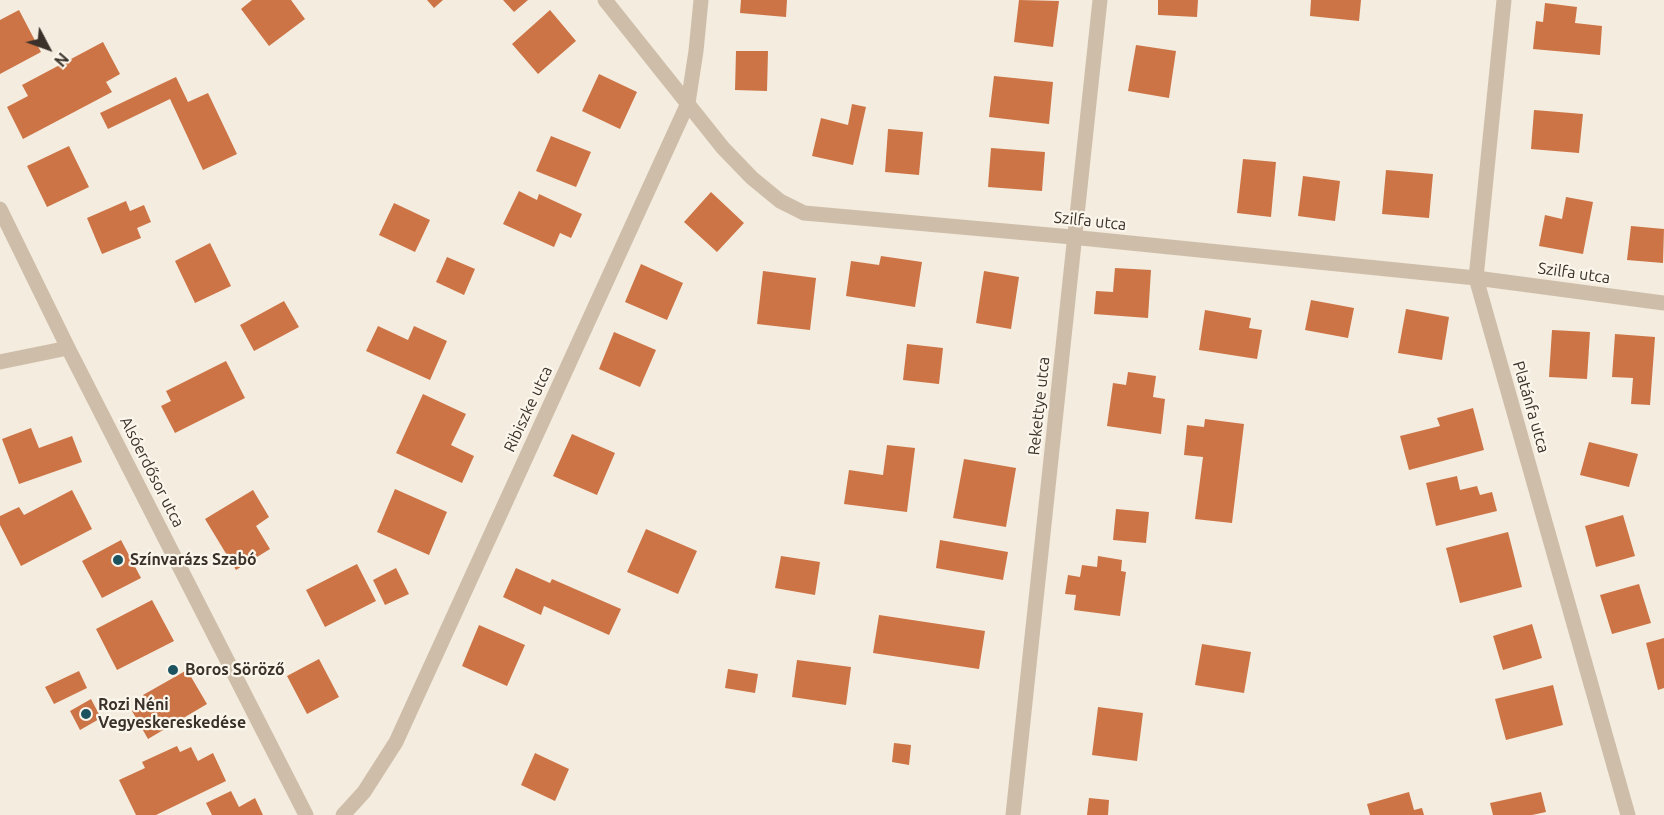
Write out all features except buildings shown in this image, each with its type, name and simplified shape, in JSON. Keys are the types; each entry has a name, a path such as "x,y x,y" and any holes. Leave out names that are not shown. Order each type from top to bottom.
{"street":[{"name":"Szilfa utca","path":"605,0 723,148 752,178 780,201 804,213 1075,237 1476,278 1664,303"},
{"name":"Ribiszke utca","path":"343,815 364,792 396,742 688,103 701,0"},
{"name":"Rekettye utca","path":"1013,815 1100,0"},
{"name":"Platánfa utca","path":"1504,0 1476,278 1628,815"},
{"name":"Alsóerdősor utca","path":"0,209 68,348 306,815"},
{"path":"0,362 68,348"}],"place":[{"name":"Színvarázs Szabó","path":"118,560"},
{"name":"Boros Söröző","path":"173,670"},
{"name":"Rozi Néni Vegyeskereskedése","path":"86,714"}]}
